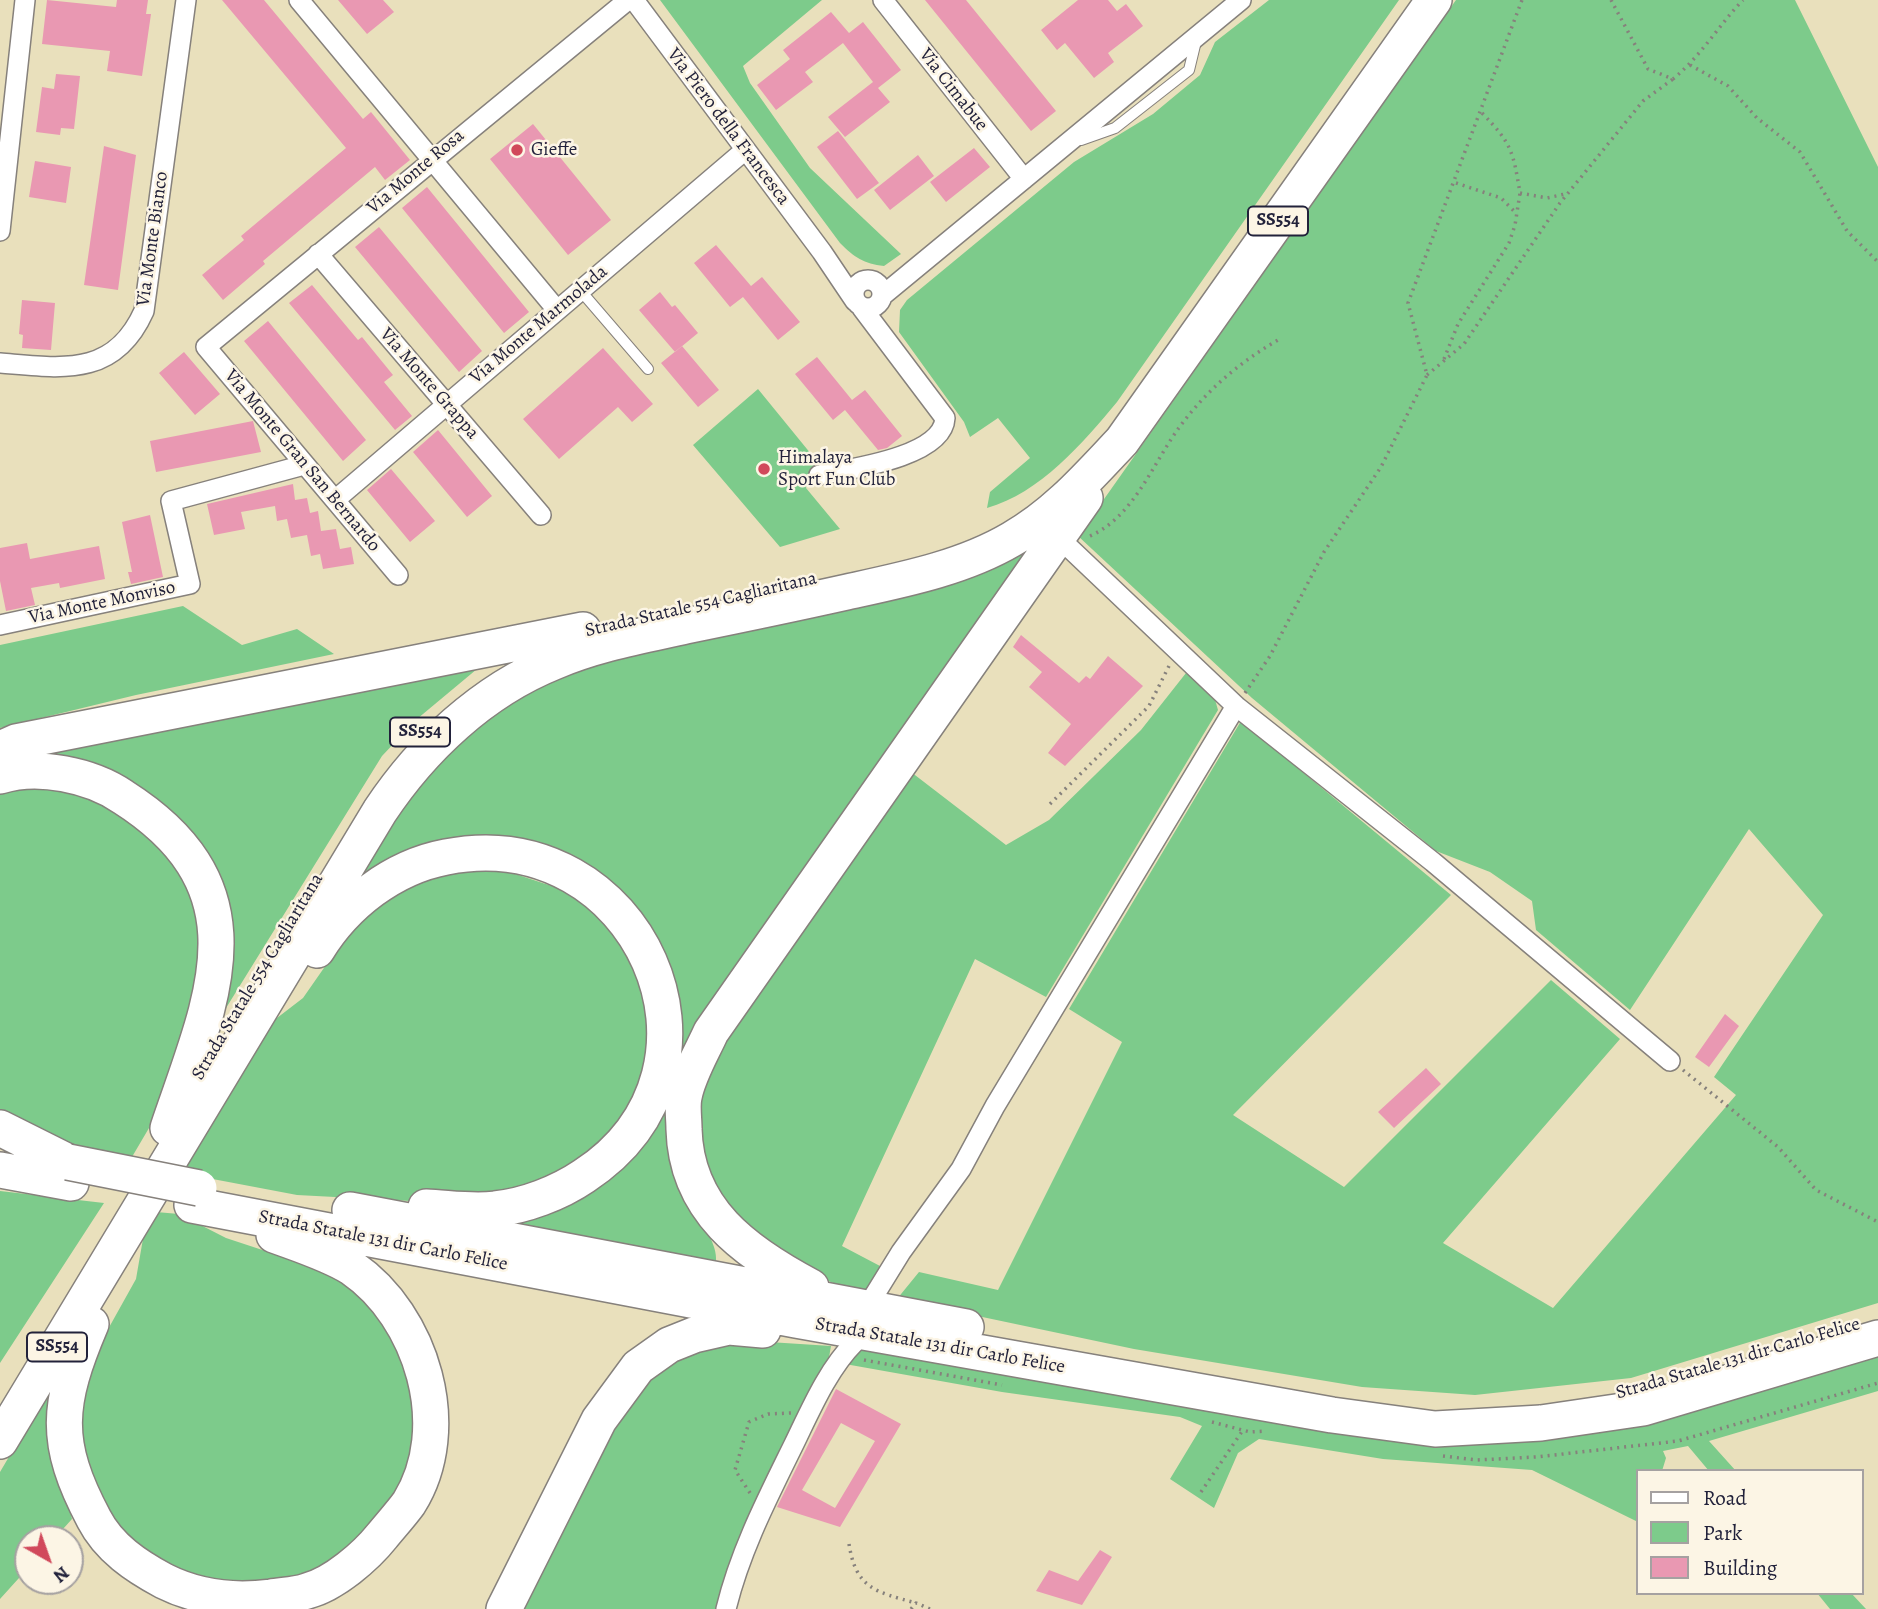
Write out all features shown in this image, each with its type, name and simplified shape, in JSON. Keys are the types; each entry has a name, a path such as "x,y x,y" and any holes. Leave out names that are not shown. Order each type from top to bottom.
{"highway":[{"name":"Strada Statale 554 Cagliaritana","path":"0,1405 367,795 394,758 458,697 537,649 583,629 928,555 989,529 1030,505 1071,472 1124,410 1414,0"},
{"name":"Strada Statale 554 Cagliaritana","path":"258,1010 404,775 466,716 504,688 552,662 605,644 893,582 944,568 1011,540 1054,510 1122,441 1434,0"},
{"path":"835,1300 779,1270 730,1236 700,1195 685,1151 683,1097 710,1032 1062,540 1122,441"},
{"path":"0,749 16,742 583,629"},
{"path":"0,776 49,772 86,778 117,792 151,814 180,844 204,883 217,923 216,974 205,1019 168,1128"},
{"path":"258,1010 294,985 331,926 371,890 408,868 462,854 486,852 523,857 577,877 602,895 627,920 645,948 657,979 664,1014 663,1057 657,1084 640,1118 621,1146 603,1164 570,1185 540,1198 496,1209 419,1206 357,1211"},
{"name":"SS554","path":"0,1441 258,1010"},
{"path":"0,1128 69,1172"},
{"name":"Strada Statale 131 dir Carlo Felice","path":"2,1166 69,1172 195,1196 796,1320 1332,1416 1435,1429 1541,1423 1643,1408 1878,1338"},
{"path":"114,1253 119,1271 98,1309 70,1374 63,1425 74,1481 100,1530 134,1565 190,1595 246,1600 309,1591 365,1557 410,1501 426,1458 431,1415 424,1365 399,1315 351,1268 195,1196"},
{"name":"Strada Statale 131 dir Carlo Felice","path":"195,1196 357,1211 835,1300 1120,1359 1422,1408 1510,1408 1633,1392 1878,1320"},
{"path":"504,1609 599,1420 638,1367 669,1345 694,1335 729,1327 760,1331 796,1320"}],"street":[{"path":"0,231 25,0"},
{"name":"Via Monte Bianco","path":"0,363 64,368 84,365 102,360 116,350 138,325 144,311 186,0"},
{"path":"299,0 557,310"},
{"name":"Via Monte Rosa","path":"206,347 430,160 628,0"},
{"name":"Via Piero della Francesca","path":"634,0 822,253 869,295 887,340 945,418 944,427 937,439 898,457 819,475"},
{"name":"Via Cimabue","path":"883,0 1024,179"},
{"path":"869,295 926,259 1241,0"},
{"name":"Via Monte Marmolada","path":"335,500 744,151"},
{"name":"Via Monte Grappa","path":"318,254 541,515"},
{"name":"Via Monte Gran San Bernardo","path":"206,347 398,575"},
{"name":"Via Monte Monviso","path":"0,625 190,584 171,501 304,465"},
{"path":"1062,540 1236,706 1433,862 1670,1061"},
{"path":"872,1299 901,1252 961,1169 995,1106 1236,706"},
{"path":"726,1609 732,1586 764,1505 806,1418 842,1355 855,1342"}],"lane":[{"path":"580,290 648,369"}],"path":[{"path":"1427,375 1408,303 1456,183 1522,0"},
{"path":"1611,0 1648,69 1673,79"},
{"path":"1236,706 1270,656 1324,552 1381,467 1427,375 1464,344 1567,194 1643,101 1690,65 1743,0"},
{"path":"1690,65 1728,86 1757,118 1800,152 1847,231 1878,262"},
{"path":"1443,361 1458,324 1509,243 1517,214 1520,193 1514,155 1507,139 1482,113"},
{"path":"1456,183 1501,198 1517,214"},
{"path":"1520,193 1547,198 1567,194"},
{"path":"1062,540 1086,538 1118,520 1198,403 1241,362 1278,340"},
{"path":"1050,804 1149,706 1167,674 1173,643"},
{"path":"1670,1061 1778,1146 1816,1190 1878,1222"},
{"path":"764,1505 744,1488 735,1470 749,1422 768,1414 788,1413 806,1418"},
{"path":"1201,1492 1243,1430"},
{"path":"849,1544 853,1569 868,1585 887,1595 929,1609"},
{"path":"911,1609 916,1603"}],"green space":[{"path":"660,0 822,0 743,66 750,83 810,168 901,254 884,266 871,264 840,243"},
{"path":"1269,0 1399,0 1117,402 1075,450 1042,479 1025,491 987,508 990,492 1030,458 998,418 970,437 964,422 899,332 900,310 907,300 1074,162 1153,114 1200,75 1215,42"},
{"path":"1456,0 1795,0 1878,167 1878,1303 1631,1378 1475,1395 1362,1387 1134,1349 897,1299 919,1272 998,1290 1122,1042 1069,1009 1241,721 1451,895 1233,1115 1344,1187 1551,980 1620,1039 1443,1243 1553,1308 1736,1095 1714,1077 1823,915 1749,829 1630,1010 1536,930 1532,901 1490,872 1436,851 1252,698 1078,536"},
{"name":"Himalaya Sport Fun Club","path":"758,389 820,465 810,473 806,488 840,529 780,547 693,445"},
{"path":"1029,541 1038,548 837,824 719,995 691,1042 671,1157 678,1188 711,1239 716,1265 480,1231 605,1180 632,1155 653,1120 662,957 534,852 344,901 380,837 411,791 437,762 467,735 551,678"},
{"path":"183,606 242,645 297,629 334,654 136,695 0,728 0,645"},
{"path":"489,659 417,719 382,756 218,1021 204,854 19,760"},
{"path":"1186,673 1214,696 1218,710 1046,997 975,959 842,1246 880,1266 864,1295 803,1271 746,1242 689,1150 700,1070 911,772 1006,845 1049,820 1141,730"},
{"path":"40,783 84,790 133,814 187,876 206,951 183,1047 149,1128 129,1162 88,1158 0,1116 0,789"},
{"path":"494,867 582,896 634,960 652,1040 645,1082 601,1158 524,1194 411,1201 297,1195 181,1173 264,1028 303,998 356,922 417,877"},
{"path":"0,1191 104,1203 0,1363"},
{"path":"156,1212 179,1214 226,1238 320,1269 364,1296 398,1345 413,1394 416,1437 410,1469 367,1540 306,1581 206,1588 138,1554 98,1505 78,1432 81,1386 102,1340 136,1279 144,1233"},
{"path":"738,1340 831,1346 828,1363 720,1609 516,1609 610,1422 667,1361"},
{"path":"861,1342 1446,1439 1878,1349 1878,1391 1709,1441 1734,1469 1707,1469 1688,1446 1663,1451 1666,1458 1663,1469 1636,1469 1636,1521 1532,1470 1383,1459 1259,1439 1238,1453 1214,1508 1170,1479 1202,1426 1180,1417 1002,1392 845,1364"},
{"path":"59,1372 59,1468 72,1519 67,1525 14,1525 14,1584 0,1599 0,1472"},
{"path":"1819,1595 1853,1595 1866,1609 1830,1609"}],"building":[{"path":"47,0 116,7 117,0 148,0 146,14 151,14 142,76 107,71 110,51 42,44"},
{"path":"222,0 264,0 363,119 371,112 410,160 385,180 375,167 263,261 265,264 223,300 202,275 244,240 241,236 346,148"},
{"path":"338,0 383,0 394,12 367,34"},
{"path":"925,0 966,0 1056,111 1031,131"},
{"path":"1078,0 1108,0 1117,11 1126,4 1143,26 1108,53 1114,62 1094,78 1065,43 1057,50 1041,30"},
{"path":"831,12 849,33 863,22 901,70 878,88 890,102 845,137 828,117 873,82 843,43 805,72 813,82 776,110 757,85 790,59 783,50"},
{"path":"56,74 80,76 74,129 61,128 60,135 36,132 42,87 54,89"},
{"path":"533,124 611,220 568,255 490,159"},
{"path":"838,131 879,183 857,199 817,147"},
{"path":"104,146 136,155 118,290 84,285"},
{"path":"974,148 990,167 946,202 930,182"},
{"path":"918,155 934,176 890,210 874,190"},
{"path":"35,161 71,167 66,203 29,197"},
{"path":"427,187 529,312 504,333 402,208"},
{"path":"379,227 482,351 459,372 355,247"},
{"path":"716,245 751,286 762,277 800,322 778,340 743,297 730,307 694,263"},
{"path":"312,285 358,340 362,337 393,375 384,382 412,416 395,430 289,303"},
{"path":"660,292 672,307 675,305 698,333 675,352 639,310"},
{"path":"22,300 55,303 51,350 22,348 23,335 19,334"},
{"path":"268,321 366,440 343,461 244,341"},
{"path":"682,346 719,390 698,407 661,363"},
{"path":"603,348 653,404 632,422 618,407 559,459 523,419"},
{"path":"184,352 220,394 195,415 159,373"},
{"path":"817,357 852,400 865,390 902,436 887,448 878,450 845,410 833,420 795,374"},
{"path":"253,421 261,452 156,472 150,441"},
{"path":"438,430 492,496 467,517 413,452"},
{"path":"391,469 435,521 410,542 367,490"},
{"path":"293,484 295,500 307,498 310,513 318,511 321,531 336,529 340,549 351,547 354,564 323,569 320,554 311,556 307,535 291,538 287,519 277,521 275,506 241,512 245,529 214,535 207,504"},
{"path":"150,515 163,577 131,584 128,572 132,572 122,522"},
{"path":"27,543 30,559 99,546 105,579 60,588 59,583 31,588 35,605 6,611 0,581 0,548"},
{"path":"1021,635 1079,683 1086,676 1090,679 1108,656 1143,686 1065,766 1048,753 1071,724 1029,687 1042,672 1013,647"},
{"path":"1725,1014 1739,1026 1709,1067 1695,1057"},
{"path":"1426,1068 1441,1084 1394,1128 1378,1112"},
{"path":"836,1389 901,1424 840,1527 777,1507","holes":["841,1423 875,1441 835,1508 802,1490"]},
{"path":"1100,1550 1112,1557 1082,1605 1036,1591 1049,1570 1078,1581"}],"place":[{"name":"Gieffe","path":"517,150"},
{"name":"Himalaya Sport Fun Club","path":"764,469"}]}
